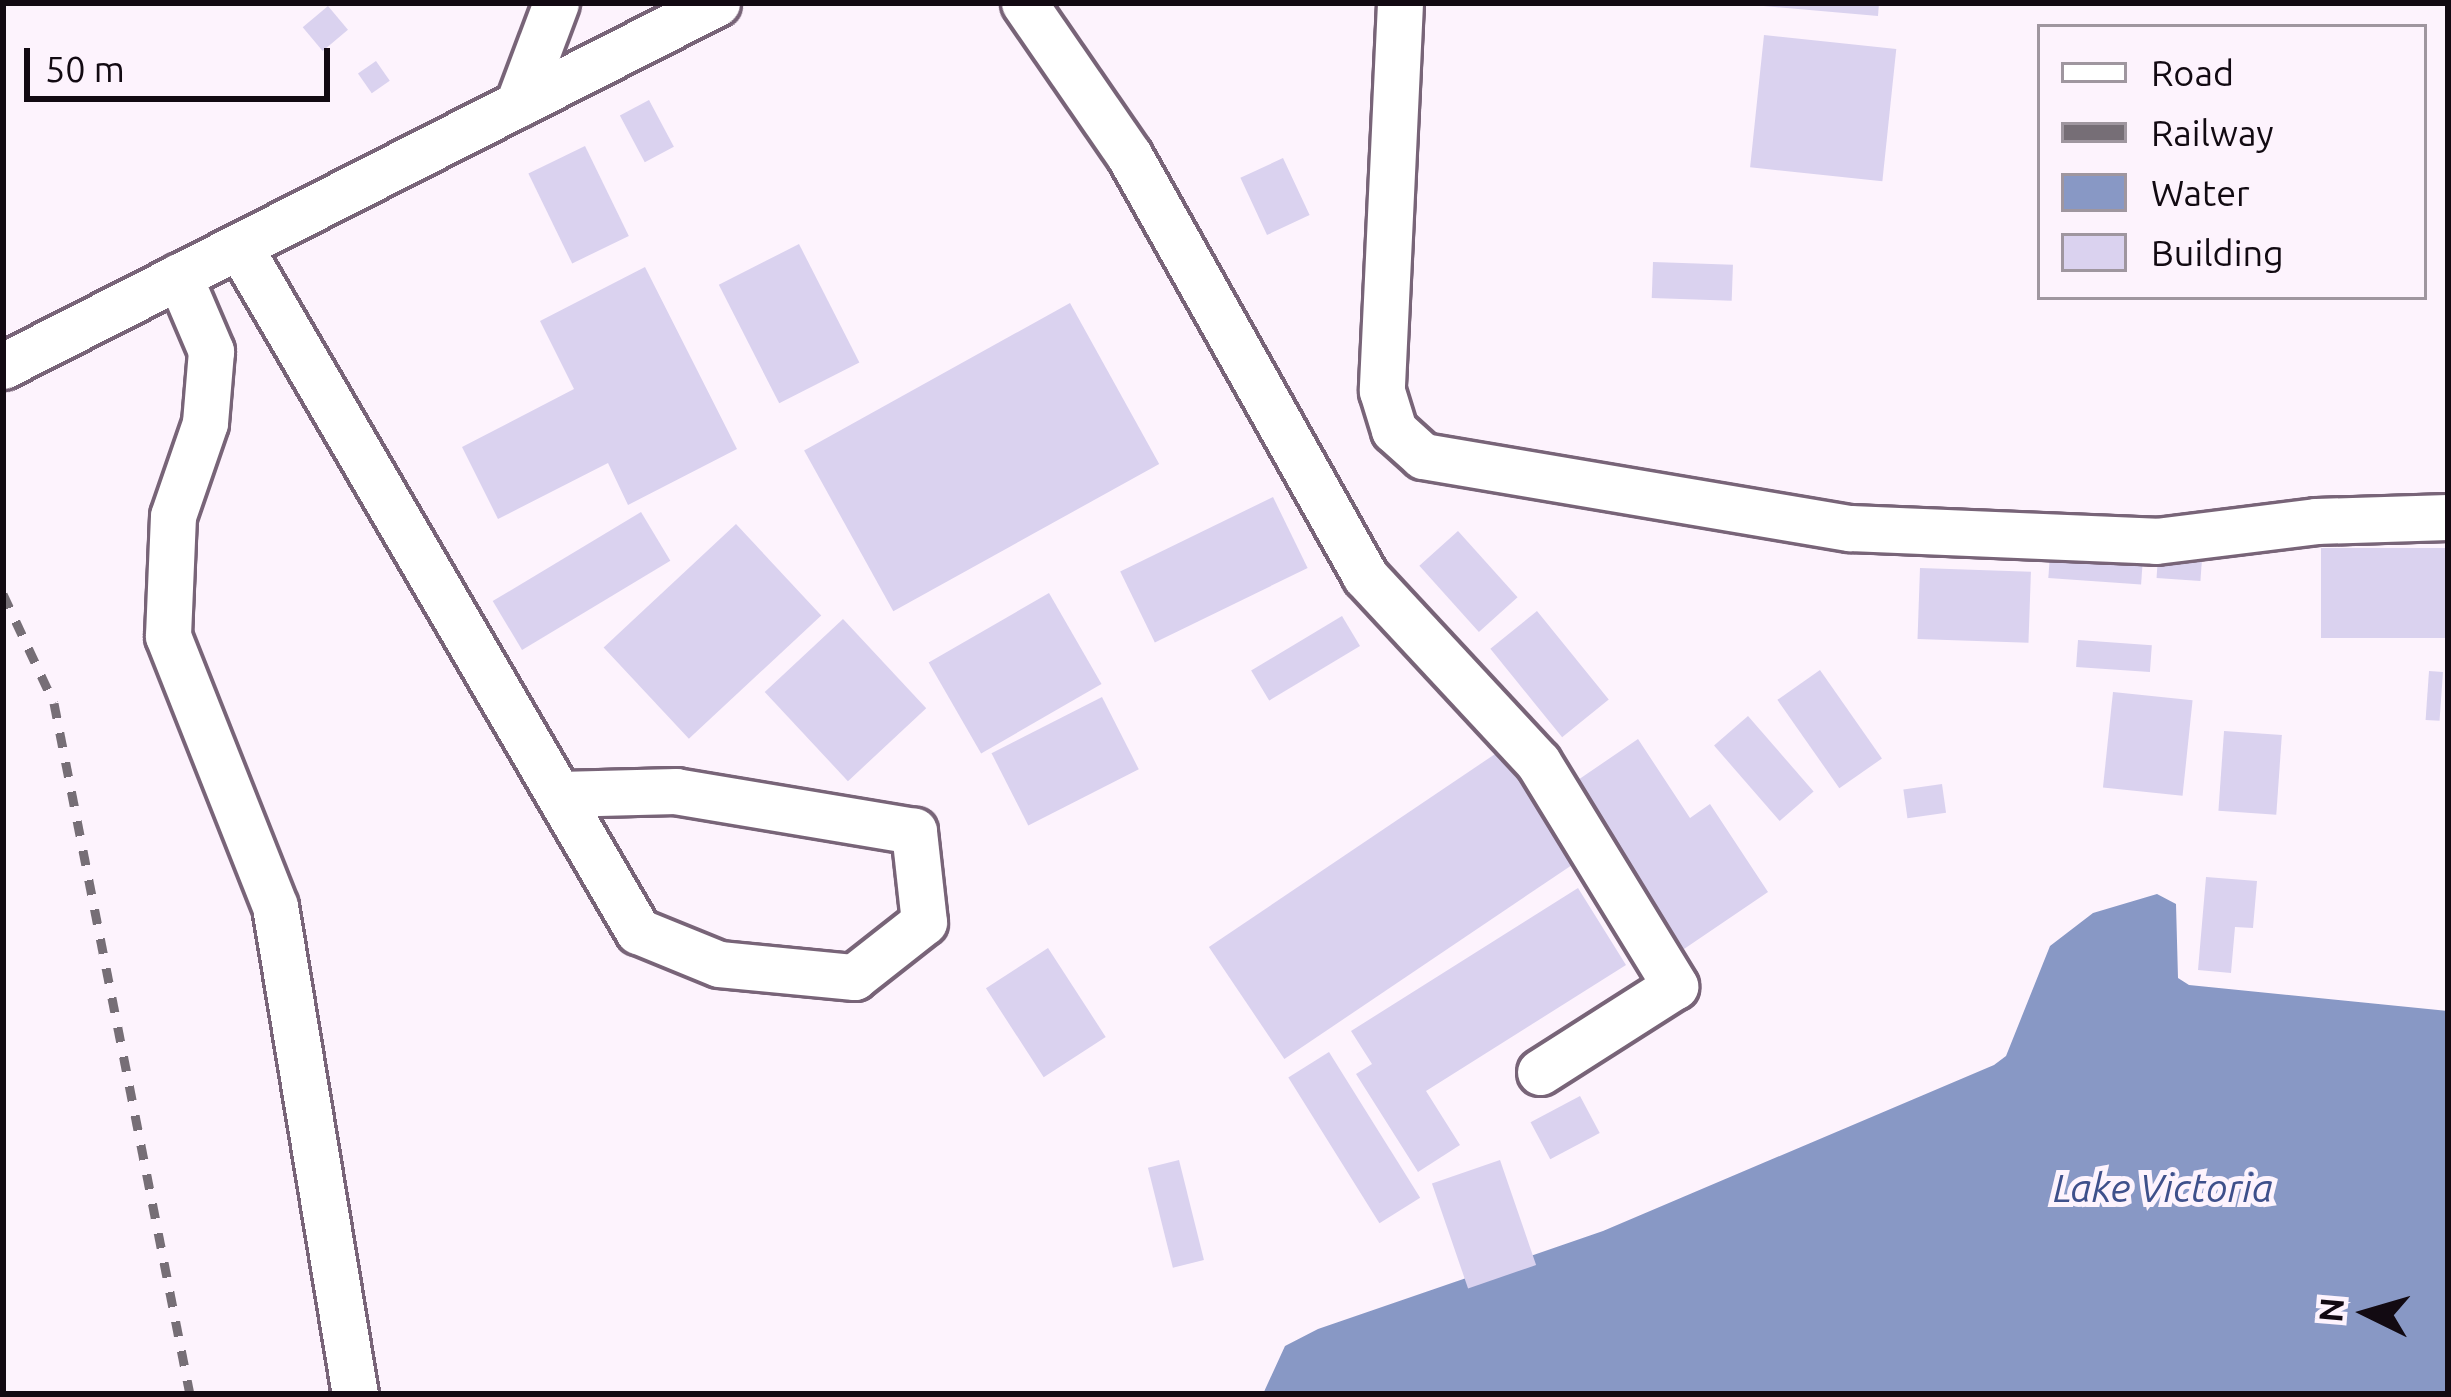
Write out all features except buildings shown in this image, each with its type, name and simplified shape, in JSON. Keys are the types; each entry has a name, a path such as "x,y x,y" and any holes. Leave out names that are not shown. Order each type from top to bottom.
{"street":[{"path":"518,104 556,3"},
{"path":"3,366 717,3"},
{"path":"1024,3 1129,155 1365,576 1538,762 1676,986 1540,1072"},
{"path":"1400,3 1382,391 1394,430 1423,456 1850,528 2156,542 2316,521 2448,517"},
{"path":"239,246 638,931 719,964 854,977 924,922 914,831 676,791 559,794"},
{"path":"179,276 212,351 205,423 173,516 168,636 275,906 356,1394"}],"water":[{"name":"Lake Victoria","path":"2157,894 2176,904 2178,978 2189,985 2448,1011 2448,1394 1263,1394 1285,1346 1318,1329 1603,1231 1994,1065 2006,1056 2050,946 2093,913"}],"railway":[{"path":"3,594 54,703 190,1394"}]}
